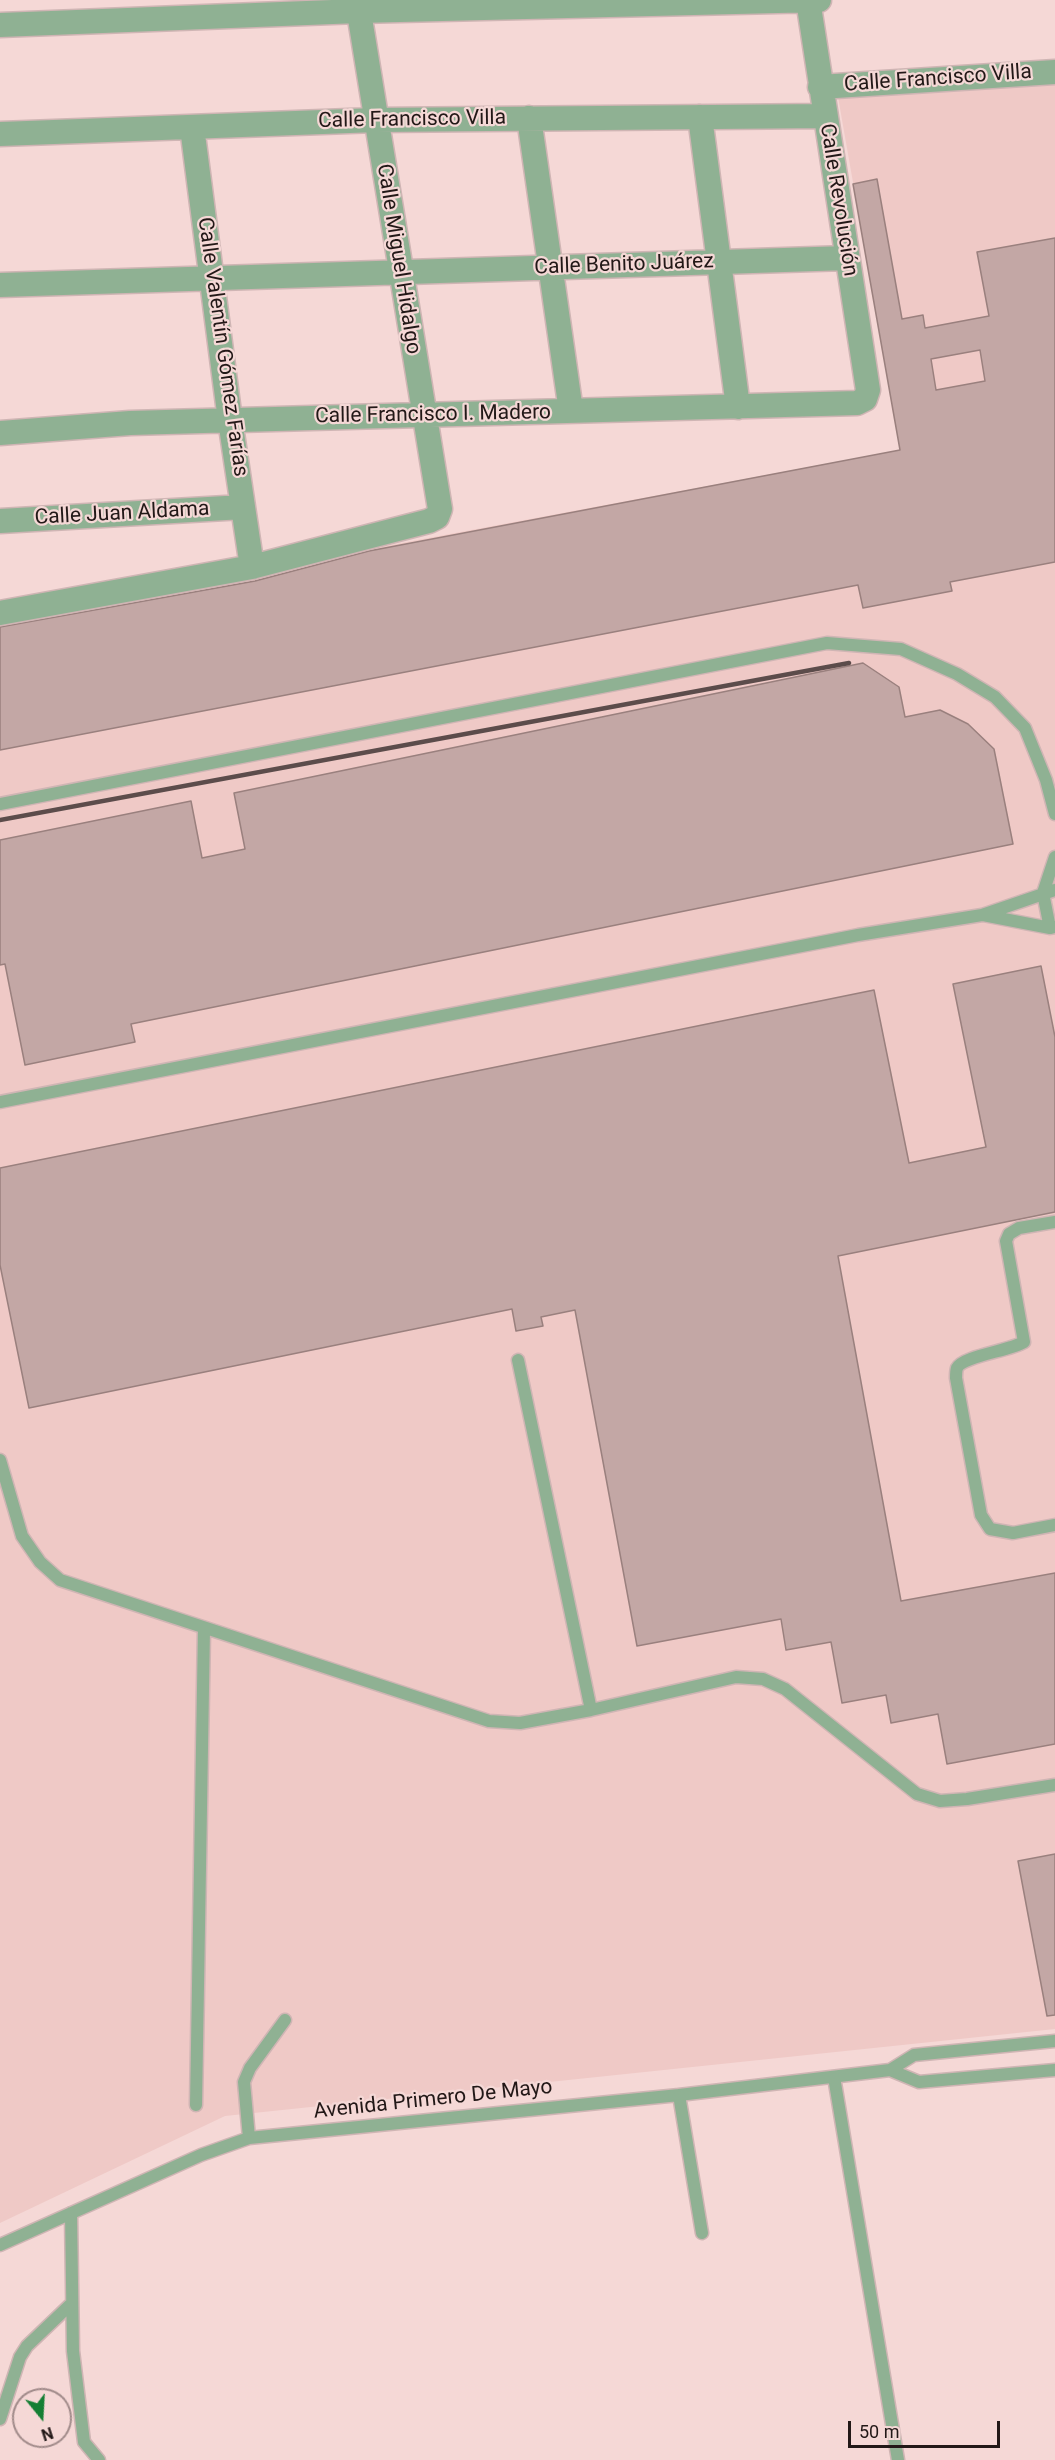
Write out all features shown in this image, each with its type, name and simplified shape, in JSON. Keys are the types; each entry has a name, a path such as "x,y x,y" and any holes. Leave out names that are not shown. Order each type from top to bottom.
{"street":[{"path":"0,25 358,6 812,0"},
{"name":"Calle Revolución","path":"812,0 820,87 867,390 865,399"},
{"name":"Calle Miguel Hidalgo","path":"252,567 429,521 438,517 440,509 358,6"},
{"name":"Calle Francisco Villa","path":"820,87 1055,72"},
{"name":"Calle Francisco Villa","path":"0,134 376,120 825,116"},
{"path":"700,117 738,407"},
{"path":"529,118 572,411"},
{"name":"Calle Valentín Gómez Farías","path":"192,127 230,420 252,567"},
{"name":"Calle Benito Juárez","path":"401,272 847,258"},
{"path":"0,285 401,272"},
{"name":"Calle Francisco I. Madero","path":"0,433 130,423 738,407 857,403 865,399"},
{"name":"Calle Juan Aldama","path":"0,521 243,507"},
{"path":"0,614 252,567"}],"lane":[{"path":"0,804 827,643 901,649 957,675 995,697 1025,728 1046,780 1055,814"},
{"path":"982,915 1052,927 1049,892 1055,857"},
{"path":"0,1102 846,937 982,915 1049,892"},
{"path":"1055,1222 1019,1228 1009,1233 1006,1242 1024,1342 1013,1349 966,1360 957,1368 956,1378 981,1515 990,1529 1013,1533 1055,1525"},
{"path":"518,1360 591,1710"},
{"path":"0,1460 22,1536 40,1562 60,1580 489,1721 520,1723 591,1710 736,1677 763,1679 785,1689 917,1794 940,1801 1055,1785"},
{"path":"196,2105 204,1629"},
{"path":"249,2138 244,2082 250,2068 285,2020"},
{"name":"Avenida Primero De Mayo","path":"0,2245 201,2155 249,2138 680,2095 834,2077 890,2070 914,2055 1055,2041"},
{"name":"Avenida Primero De Mayo","path":"890,2070 919,2082 1055,2070"},
{"path":"834,2077 898,2460"},
{"path":"680,2095 702,2233"},
{"path":"71,2213 73,2350 84,2442 99,2460"},
{"path":"0,2419 20,2357 27,2346 72,2303"}],"shaded area":[{"path":"1055,82 1055,2029 225,2116 0,2223 0,618 900,450 838,97"}],"building":[{"path":"877,179 902,319 923,315 925,328 989,316 977,252 1055,238 1055,562 950,582 952,591 863,608 858,585 0,750 0,627 255,581 369,551 900,450 853,184","holes":["980,350 985,381 936,390 931,359"]},
{"path":"863,663 899,687 905,717 940,710 968,724 994,749 1013,844 131,1024 135,1042 25,1065 5,964 0,965 0,840 191,801 202,858 245,849 234,793"},
{"path":"1041,966 1055,1037 1055,1212 838,1256 901,1601 1055,1573 1055,1744 947,1764 938,1714 891,1723 886,1695 842,1703 831,1642 786,1650 781,1619 637,1646 575,1310 541,1317 543,1326 516,1331 512,1309 29,1408 0,1265 0,1168 874,990 909,1163 986,1147 953,984"},
{"path":"1055,1854 1055,2015 1047,2016 1018,1861"}],"railway":[{"path":"0,820 849,663"}]}
